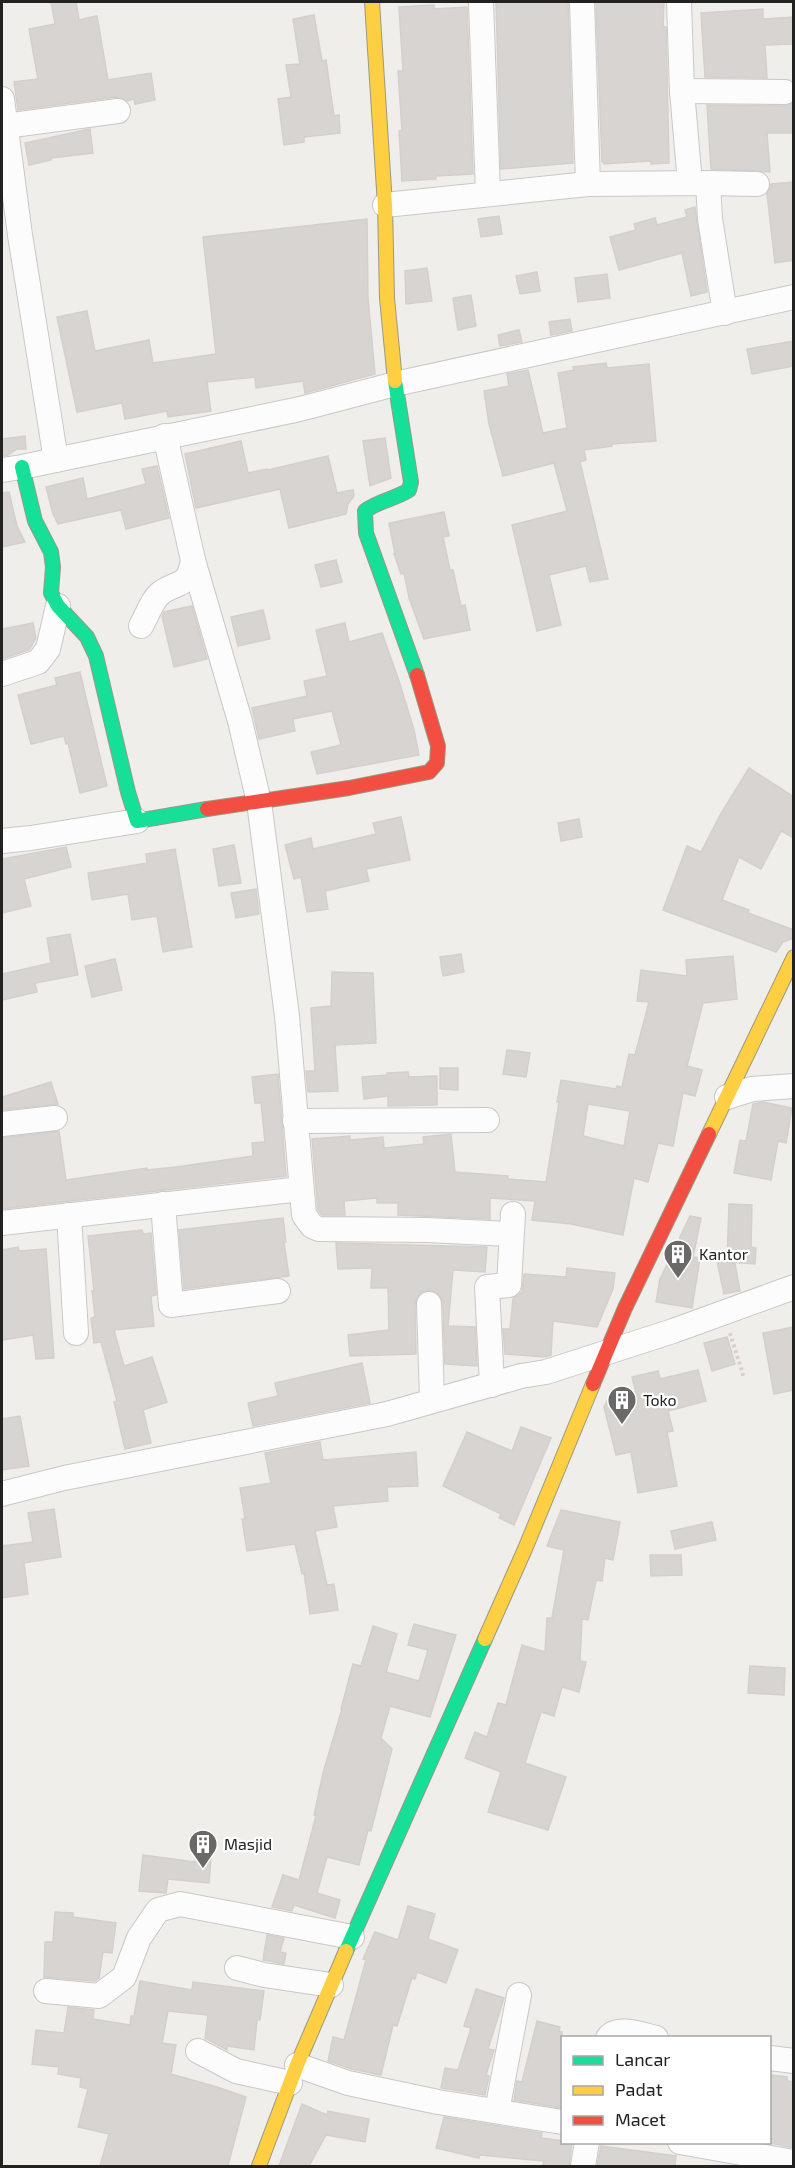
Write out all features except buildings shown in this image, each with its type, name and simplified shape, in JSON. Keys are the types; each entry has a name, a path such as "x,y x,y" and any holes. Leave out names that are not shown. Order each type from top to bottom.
{"street":[{"path":"2,841 410,776 429,772 436,764 438,746 420,685 369,543 364,519 364,511 370,506 403,494 409,490 411,482 395,384 387,298 385,205 372,2"},
{"path":"481,2 488,193"},
{"path":"582,2 588,184"},
{"path":"679,2 682,91 699,183 710,219 725,313"},
{"path":"682,91 785,92"},
{"path":"2,99 12,253 56,460"},
{"path":"5,126 118,111"},
{"path":"385,205 588,184 757,184"},
{"path":"137,821 96,656 87,637 58,606 51,593 53,567 51,552 12,469 300,409 395,384 794,297"},
{"path":"165,436 193,560 240,721 259,801 287,1016 304,1215 312,1226 319,1229 416,1230 512,1224 509,1285 487,1287 492,1385"},
{"path":"141,626 160,593 184,582 189,576 193,560"},
{"path":"2,674 38,662 48,649 58,606"},
{"path":"259,2166 331,1985 525,1549 630,1298 794,957"},
{"path":"727,1097 752,1089 794,1086"},
{"path":"2,1125 56,1118"},
{"path":"295,1121 487,1120"},
{"path":"2,1224 301,1189"},
{"path":"163,1204 171,1305 278,1291"},
{"path":"69,1215 76,1334"},
{"path":"2,1494 64,1478 387,1414 521,1376 546,1372 673,1331 794,1287"},
{"path":"630,1298 635,1314 645,1326 673,1331"},
{"path":"429,1304 432,1400"},
{"path":"46,1991 99,1996 124,1977 139,1938 158,1910 180,1904 352,1937"},
{"path":"237,1968 264,1975 331,1985"},
{"path":"497,2111 519,1995"},
{"path":"609,2036 618,2031 650,2036"},
{"path":"198,2051 236,2072 294,2074 438,2102 561,2122"},
{"path":"771,2058 794,2061"},
{"path":"583,2166 587,2144"},
{"path":"690,2144 793,2164"}],"path":[{"path":"724,1312 744,1378"}],"traffic: fast":[{"path":"395,381 411,482 409,490 365,511 366,533 417,675"},
{"path":"22,467 35,521 51,552 53,567 51,593 58,606 87,637 96,656 137,821 207,809"},
{"path":"346,1951 485,1639"}],"traffic: slow":[{"path":"372,2 385,205 387,298 395,381"},
{"path":"709,1134 794,957"},
{"path":"485,1639 593,1384"},
{"path":"259,2166 297,2065 346,1951"}],"traffic: jam":[{"path":"207,809 349,788 429,772 437,763 438,746 417,675"},
{"path":"593,1384 625,1308 709,1134"}],"place":[{"name":"Kantor","path":"678,1280"},
{"name":"Toko","path":"622,1426"},
{"name":"Masjid","path":"203,1870"}]}
